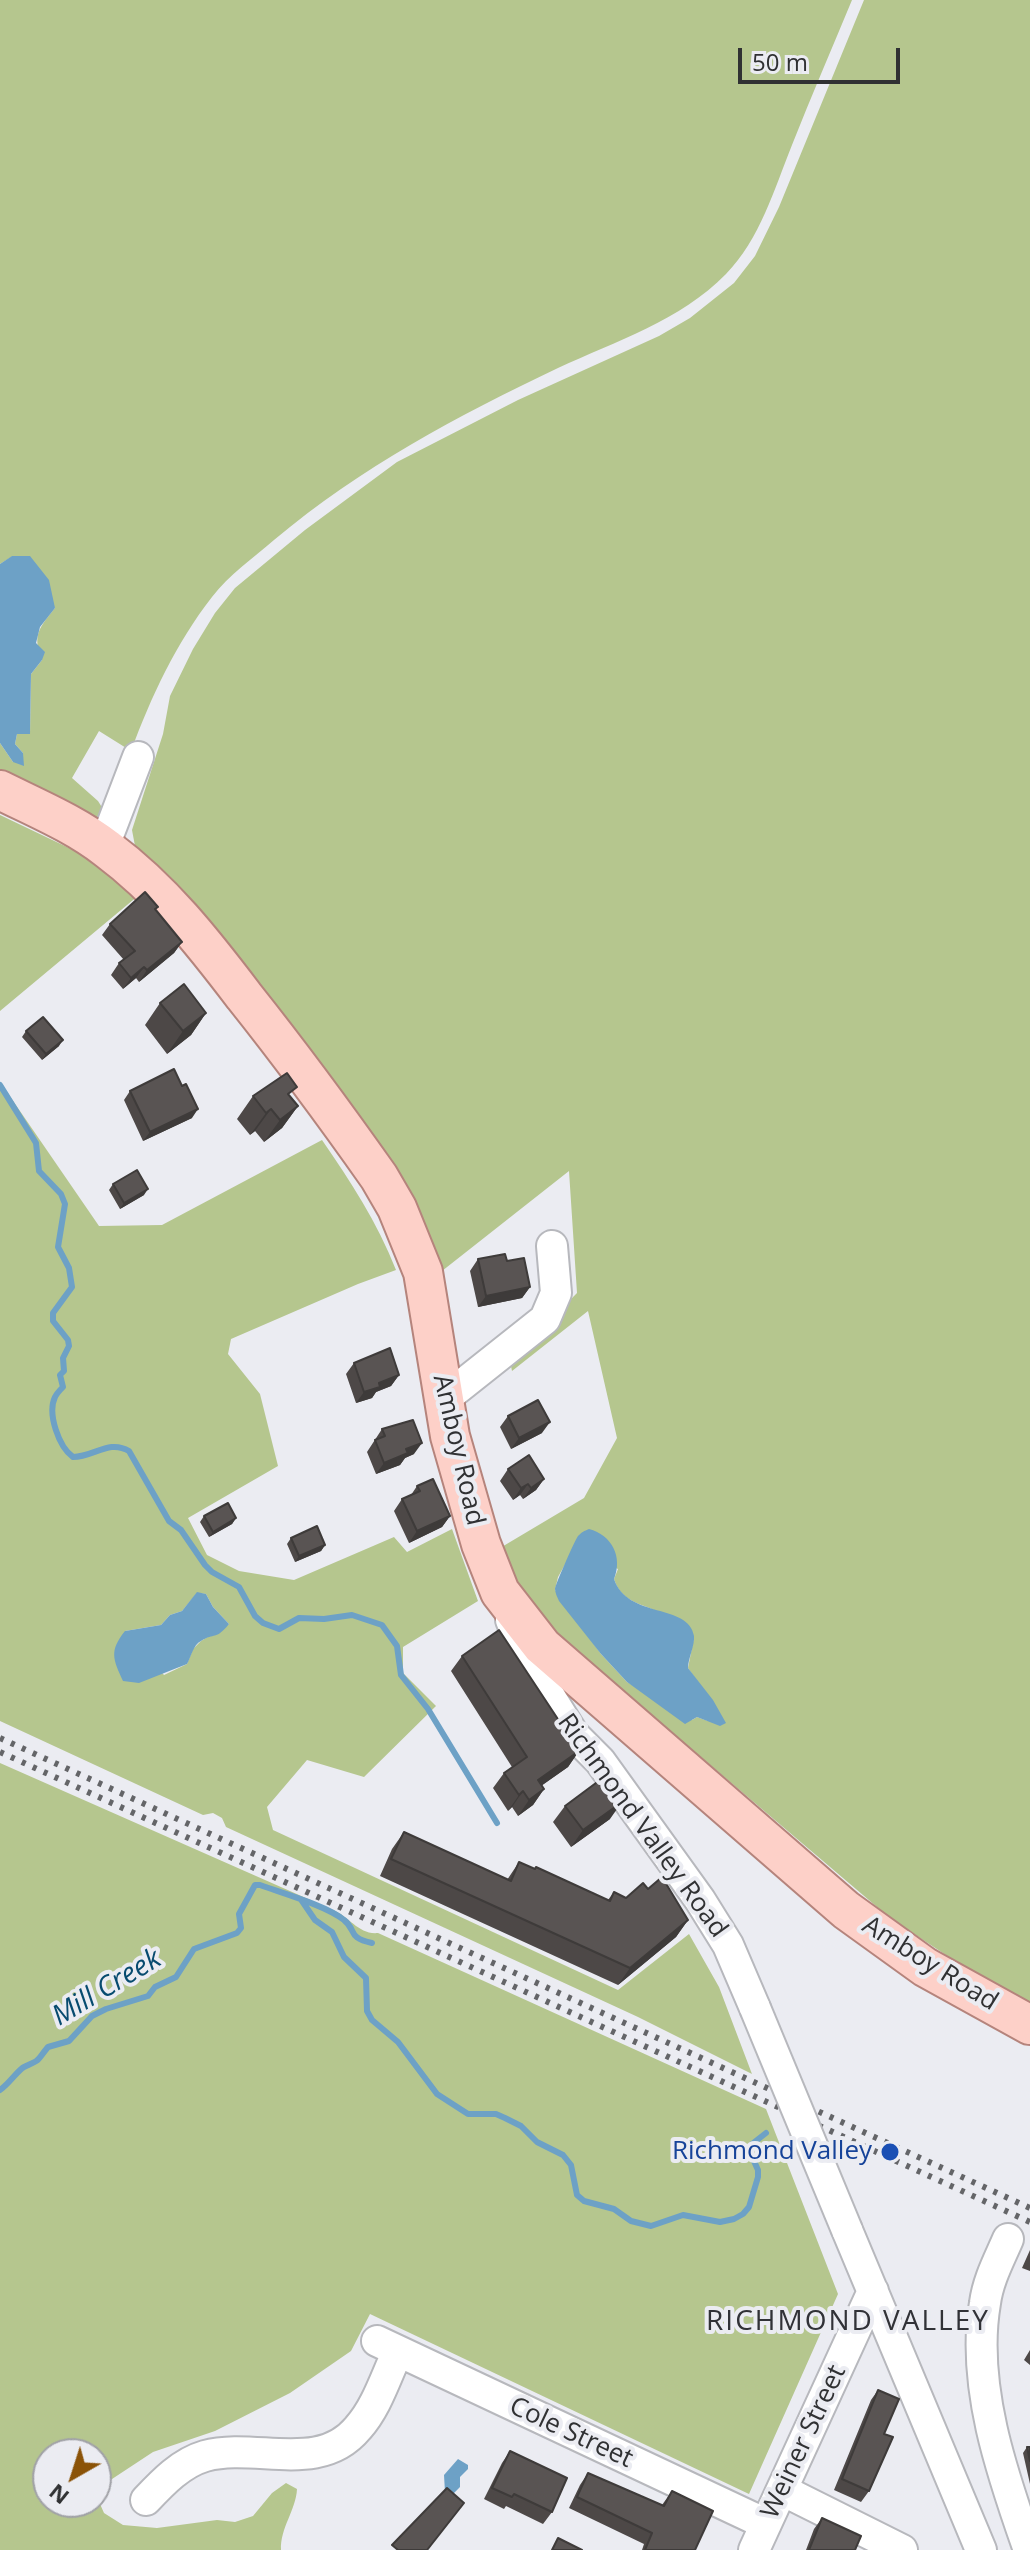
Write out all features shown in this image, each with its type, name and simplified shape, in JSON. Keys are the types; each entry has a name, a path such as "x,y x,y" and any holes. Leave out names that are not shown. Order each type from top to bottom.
{"main road":[{"name":"Amboy Road","path":"0,790 104,846 148,883 200,939 277,1037 379,1177 397,1208 423,1272 443,1400 463,1487 500,1592 542,1646 846,1910 925,1967 1030,2025"}],"street":[{"path":"104,846 138,757"},
{"path":"443,1400 545,1319 556,1293 552,1246"},
{"name":"Richmond Valley Road","path":"500,1592 529,1663 573,1734 600,1761 700,1900 728,1945 981,2550"},
{"path":"600,1761 597,1754 599,1742 622,1715"},
{"path":"1008,2239 993,2273 985,2303 985,2386 1005,2472 1029,2550"},
{"name":"Weiner Street","path":"760,2537 873,2291"},
{"name":"Cole Street","path":"146,2500 183,2467 205,2456 230,2453 307,2455 326,2451 341,2443 358,2429 370,2411 387,2346 760,2537"},
{"path":"782,2490 902,2550"}],"green space":[{"path":"0,0 852,0 765,213 748,245 726,274 668,317 520,386 446,424 376,466 308,513 242,567 212,597 187,633 156,691 131,751 99,731 72,778 103,809 102,816 96,818 0,774 0,743 13,762 23,753 15,744 17,734 30,733 31,674 42,660 39,632 55,608 13,556 0,564"},
{"path":"864,0 1030,0 1030,2002 955,1961 890,1918 548,1627 509,1574 500,1548 584,1498 617,1438 588,1311 512,1371 510,1361 577,1293 569,1171 442,1271 135,846 132,830 163,734 170,696 193,649 235,588 305,530 397,462 518,400 659,336 690,318 734,283 755,256 779,207","holes":["573,1550 618,1569 614,1579 627,1598 670,1618 694,1637 688,1668 699,1684 708,1721 697,1717 692,1720 627,1682 601,1654 555,1590 558,1577"]},
{"path":"0,815 90,858 139,895 0,1011"},
{"path":"0,1082 99,1226 162,1225 322,1140 363,1203 396,1270 231,1339 228,1354 260,1394 278,1466 188,1518 207,1555 239,1571 294,1580 394,1537 407,1552 452,1529 478,1601 403,1647 403,1673 436,1706 364,1777 307,1760 267,1807 273,1830 618,1990 689,1934 719,1987 752,2074 638,2017 226,1827 222,1818 213,1813 203,1815 0,1721","holes":["197,1593 206,1594 229,1624 201,1641 193,1649 187,1664 164,1675 125,1631 161,1625 170,1615 182,1611"]},
{"path":"0,1763 333,1910 365,1931 378,1933 766,2109 838,2294 749,2494 370,2314 351,2351 290,2393 215,2431 153,2452 112,2479 112,2438 32,2438 32,2518 112,2518 123,2525 157,2528 217,2520 235,2522 253,2516 272,2493 286,2483 297,2489 281,2550 0,2550"}],"water":[{"path":"12,556 30,556 49,580 55,608 40,627 36,643 45,652 31,674 30,734 17,734 15,744 23,753 24,766 13,762 0,743 0,564"},
{"path":"589,1529 604,1536 614,1548 617,1563 614,1579 621,1592 631,1600 670,1614 690,1626 694,1640 688,1668 726,1723 720,1726 697,1717 685,1724 627,1682 559,1601 555,1589 562,1571 578,1536"},
{"path":"197,1592 206,1594 229,1624 218,1634 198,1643 187,1664 139,1683 123,1681 114,1655 125,1631 161,1625 170,1615 182,1611"},
{"path":"458,2459 468,2465 468,2469 460,2477 460,2487 453,2494 445,2492 444,2475"}],"building":[{"path":"145,892 182,942 147,970 144,967 131,978 119,963 135,951 110,924"},
{"path":"184,984 206,1013 183,1031 160,1003"},
{"path":"43,1017 63,1040 46,1054 26,1031"},
{"path":"174,1069 182,1086 186,1084 198,1109 150,1132 130,1091"},
{"path":"287,1073 297,1087 288,1094 298,1106 280,1120 271,1109 266,1113 253,1096"},
{"path":"137,1170 148,1189 124,1203 113,1184"},
{"path":"505,1254 507,1261 524,1258 530,1287 486,1296 478,1259"},
{"path":"390,1348 399,1375 379,1383 380,1387 364,1392 354,1363"},
{"path":"538,1400 550,1422 519,1438 508,1416"},
{"path":"413,1420 422,1443 384,1463 375,1440 385,1436 382,1429"},
{"path":"529,1455 544,1479 531,1488 528,1484 521,1488 508,1469"},
{"path":"433,1479 450,1516 417,1531 402,1499 420,1491 417,1486"},
{"path":"228,1503 236,1518 213,1532 204,1516"},
{"path":"317,1526 325,1545 299,1556 291,1538"},
{"path":"499,1630 579,1751 538,1780 544,1789 529,1800 523,1791 519,1795 504,1773 527,1757 462,1656"},
{"path":"604,1777 622,1802 583,1830 565,1806"},
{"path":"404,1832 511,1881 519,1862 610,1901 614,1892 626,1898 643,1883 648,1889 662,1877 688,1920 630,1968 391,1859"},
{"path":"878,2390 899,2399 884,2434 893,2437 869,2491 842,2479"},
{"path":"510,2451 567,2478 552,2512 514,2494 512,2497 492,2488"},
{"path":"588,2473 664,2506 672,2491 713,2511 695,2550 645,2550 652,2533 577,2497"},
{"path":"447,2488 464,2503 427,2550 398,2550 392,2545"},
{"path":"822,2518 861,2536 855,2550 809,2550"},
{"path":"558,2538 582,2550 552,2550"}],"waterway":[{"path":"0,1085 36,1143 39,1171 61,1194 65,1204 58,1247 69,1268 72,1287 53,1313 53,1321 69,1346 63,1358 64,1371 60,1375 63,1387 56,1396 52,1412 63,1446 73,1457 115,1447 129,1451 169,1521 181,1530 212,1572 239,1587 255,1616 263,1623 279,1629 299,1618 324,1619 352,1615 382,1625 397,1646 401,1675 428,1709 497,1823"},
{"name":"Mill Creek","path":"0,2090 22,2069 38,2060 48,2047 69,2041 92,2016 148,1996 155,1987 176,1977 194,1949 237,1933 241,1928 239,1914 255,1885 327,1910 344,1920 359,1939 372,1943"},
{"name":"Mill Creek","path":"302,1901 315,1920 332,1932 344,1957 366,1978 367,2011 372,2020 398,2042 437,2094 468,2114 496,2114 505,2118 521,2126 537,2142 563,2155 571,2165 577,2195 584,2201 614,2209 631,2221 651,2226 683,2215 720,2222 734,2219 749,2207 758,2177 749,2150 766,2133"}],"railway":[{"path":"0,1738 1030,2208"},
{"path":"0,1752 1030,2222"}],"place":[{"name":"Richmond Valley","path":"890,2152"}],"district":[{"name":"RICHMOND VALLEY","path":"848,2322"}]}
